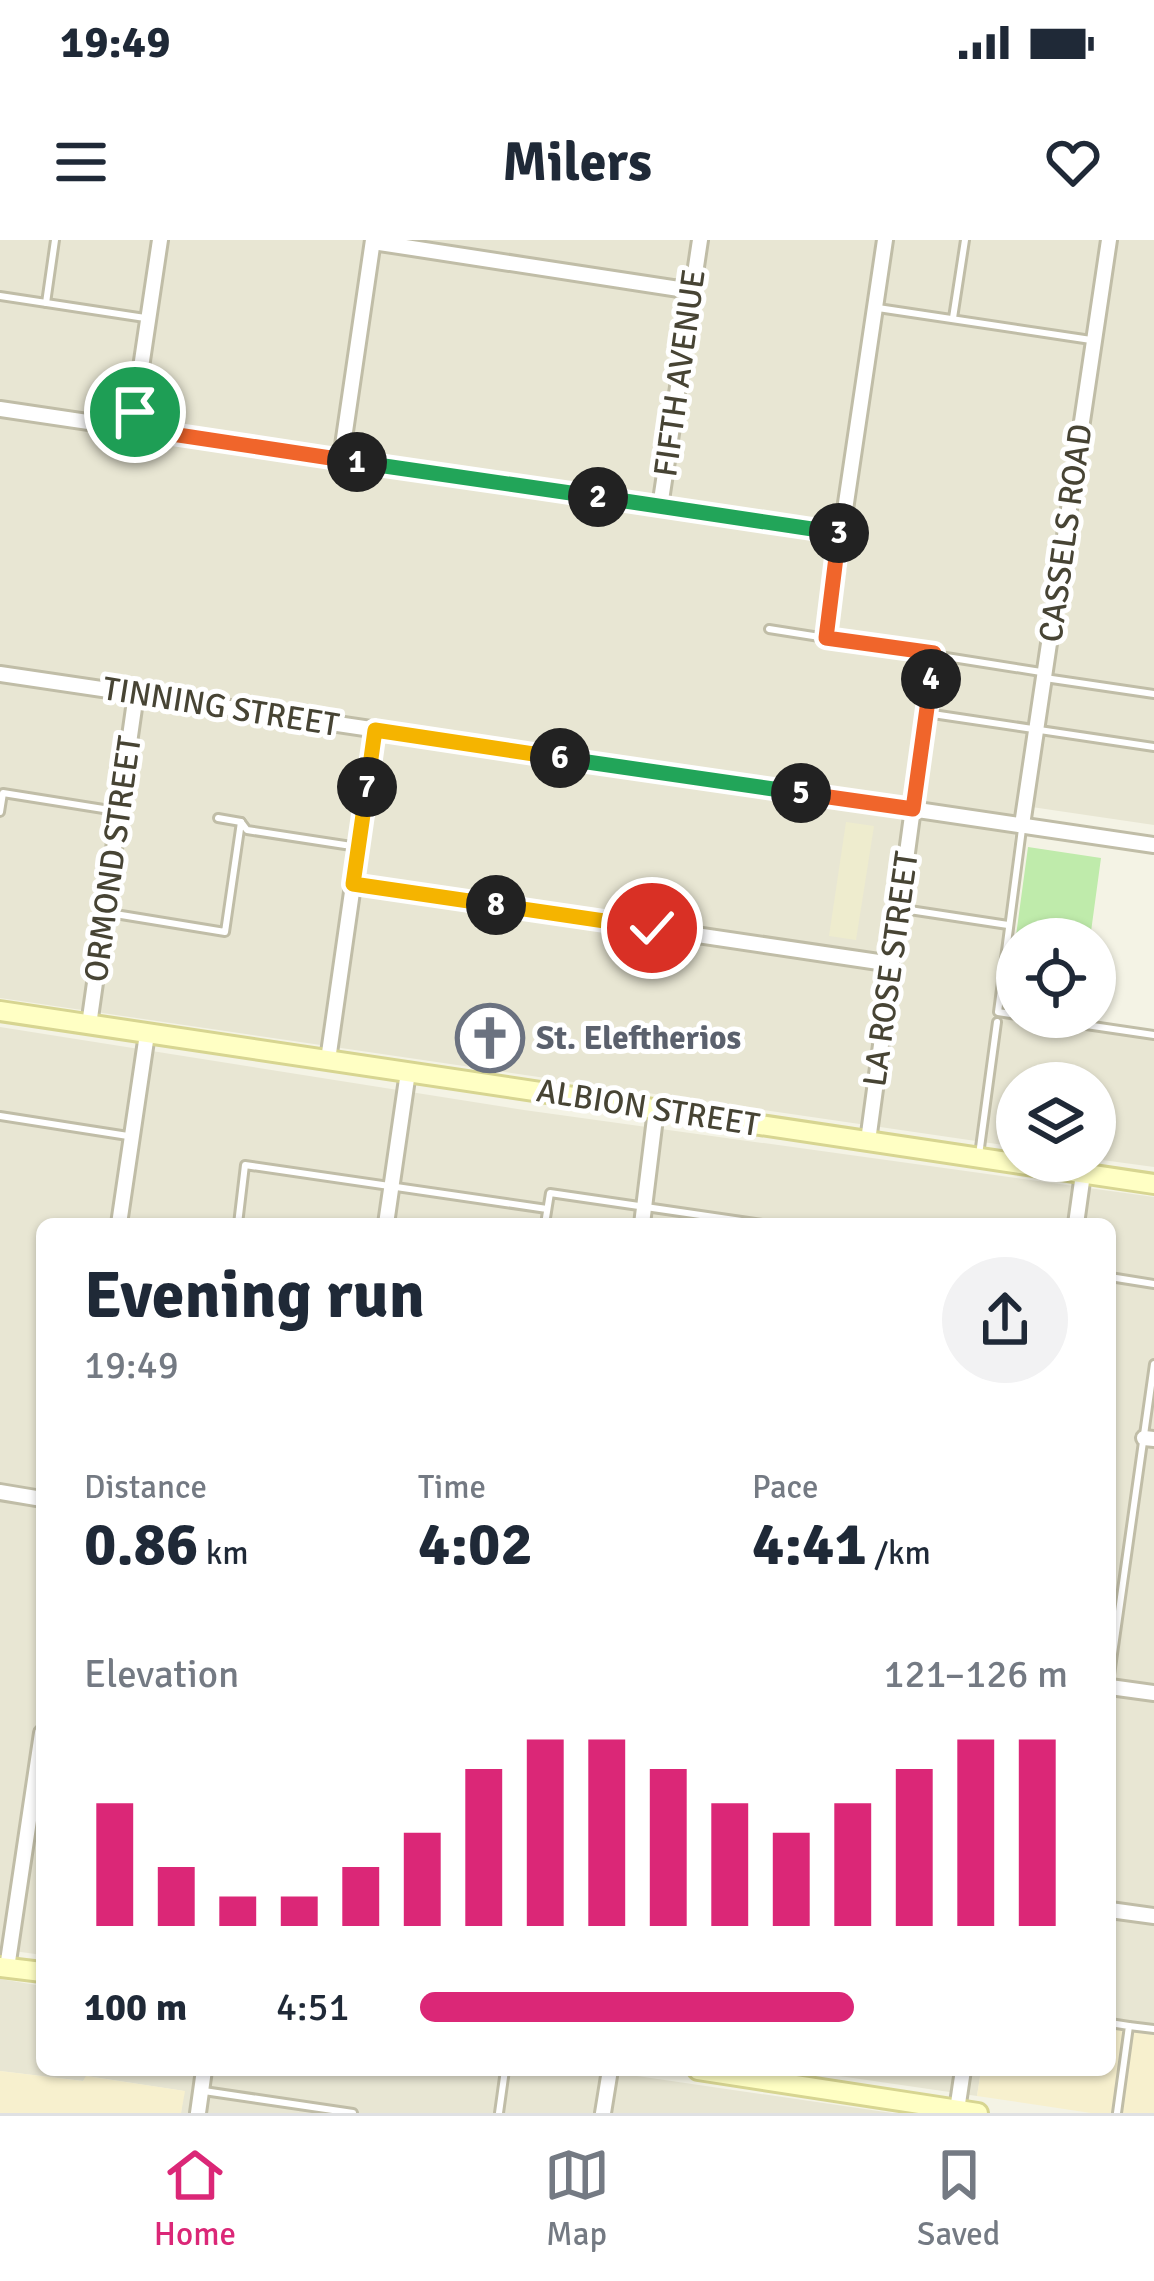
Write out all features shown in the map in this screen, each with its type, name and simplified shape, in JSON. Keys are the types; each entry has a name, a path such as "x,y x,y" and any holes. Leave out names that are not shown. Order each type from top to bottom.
{"street":[{"path":"132,428 160,240"},
{"name":"FIFTH AVENUE","path":"660,507 700,240"},
{"path":"826,638 884,240"},
{"name":"CASSELS ROAD","path":"1022,825 1109,240"},
{"path":"341,459 373,241 692,291"},
{"path":"0,409 842,534"},
{"name":"LA ROSE STREET","path":"868,1142 934,653"},
{"name":"TINNING STREET","path":"0,674 1154,845"},
{"name":"ORMOND STREET","path":"89,1025 136,694"},
{"path":"328,1060 375,730"},
{"path":"353,884 892,964"},
{"name":"ALBION STREET","path":"0,1011 996,1161"},
{"path":"120,1218 147,1034"},
{"path":"387,1218 408,1072"},
{"path":"643,1218 656,1110"},
{"name":"ALBION STREET","path":"1116,1179 1154,1184"},
{"path":"1077,1218 1081,1182"},
{"path":"0,1492 36,1497"},
{"path":"1116,1688 1154,1693"},
{"path":"36,1770 4,1967 36,1971"},
{"path":"1116,1911 1154,1916"},
{"path":"198,2113 203,2076"},
{"path":"603,2113 609,2076"},
{"path":"779,2076 919,2108 968,2112 964,2076"}],"lane":[{"path":"46,303 55,240"},
{"path":"953,318 965,240"},
{"path":"0,296 148,318"},
{"path":"875,307 1094,340"},
{"path":"769,629 934,653 1154,694"},
{"path":"926,713 1154,747"},
{"path":"0,812 3,793 119,812"},
{"path":"218,818 241,822 247,830 358,847"},
{"path":"105,912 225,932 241,822"},
{"path":"1010,918 1022,825"},
{"path":"899,909 996,923"},
{"path":"1116,1029 1154,1035"},
{"path":"979,1159 996,1030"},
{"path":"0,1116 132,1136"},
{"path":"239,1218 245,1165 548,1209"},
{"path":"546,1218 550,1193 723,1218"},
{"path":"1116,1278 1154,1284"},
{"path":"1116,1639 1149,1438 1154,1364"},
{"path":"1116,2024 1154,2029"},
{"path":"1117,2113 1130,2026"},
{"path":"500,2113 504,2076"},
{"path":"201,2090 353,2113"}],"shaded area":[{"path":"0,240 1154,240 1154,825 1018,805 1006,918 996,918 995,1015 996,1038 1116,1038 1116,1033 1154,1038 1154,1167 1116,1162 1116,1062 996,1062 996,1144 0,998"},
{"path":"846,822 874,826 856,940 829,936"},
{"path":"0,1027 524,1110 996,1175 996,1182 1045,1182 1154,1197 1154,2028 1116,2024 1116,1218 36,1218 36,1954 0,1949"},
{"path":"0,1979 36,1985 36,2075 0,2071"},
{"path":"1116,2024 1154,2028 1154,2113 1091,2113 977,2096 980,2076 1116,2076"},
{"path":"0,2071 83,2081 86,2076 185,2091 181,2113 0,2113"},
{"path":"42,2076 87,2076 83,2081"},
{"path":"87,2076 637,2076 892,2113 181,2113 184,2091"},
{"path":"839,2076 980,2076 977,2096"}],"green space":[{"path":"1028,847 1101,858 1093,918 1018,918"}],"place":[{"name":"St. Eleftherios","path":"490,1038"}],"route":[{"path":"135,412 132,428 842,534 826,638 934,653 913,809 375,730 353,884 652,928"}]}
